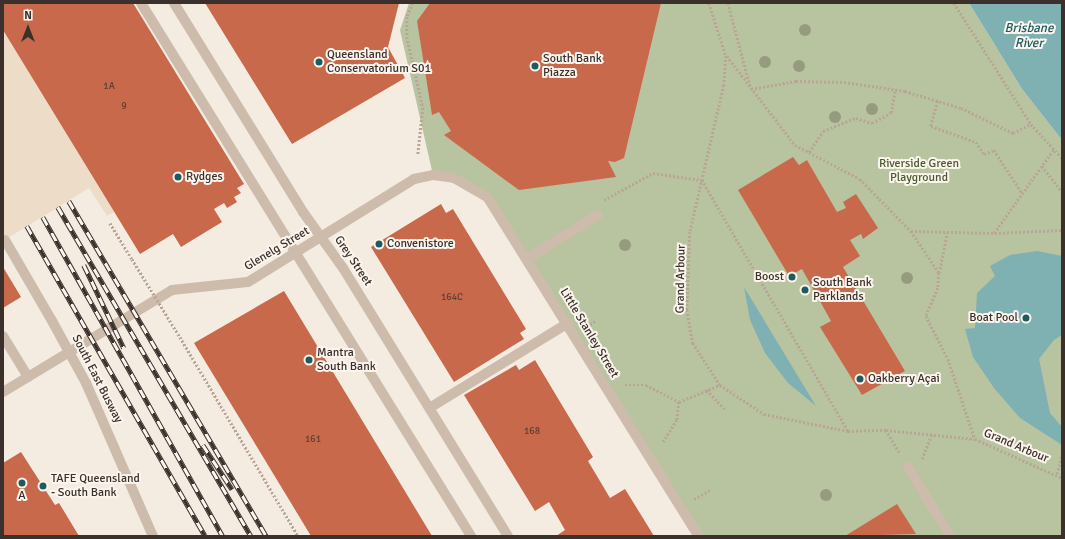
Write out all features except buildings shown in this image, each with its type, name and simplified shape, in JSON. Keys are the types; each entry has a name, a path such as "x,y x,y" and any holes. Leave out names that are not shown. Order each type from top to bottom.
{"street":[{"path":"141,3 471,536"},
{"name":"Grey Street","path":"174,3 431,407 508,536"},
{"name":"Glenelg Street","path":"3,392 172,290 248,282 414,178 433,175"},
{"name":"Little Stanley Street","path":"433,175 466,182 488,198 528,258 698,536"},
{"path":"528,258 598,215"},
{"name":"South East Busway","path":"5,240 86,383 153,536"},
{"path":"431,407 568,323"},
{"path":"3,336 28,377"},
{"path":"908,466 950,536"}],"path":[{"path":"413,3 407,17 407,38 423,108 418,154"},
{"name":"Grand Arbour","path":"709,3 726,56 724,85 690,232 688,310 693,343 720,385 764,414 848,431 886,430 975,439 1057,474 1062,478"},
{"path":"728,3 751,89"},
{"path":"954,3 1031,124 1062,158"},
{"path":"726,56 795,145 860,179 911,231 939,273"},
{"path":"751,89 796,82 844,82 895,90 938,102 1013,133 1031,124"},
{"path":"809,152 823,131 856,118 872,123 891,113 895,90"},
{"path":"938,102 931,126 970,139 984,154 994,150 1022,193"},
{"path":"994,233 1054,149"},
{"path":"1042,166 1062,192"},
{"path":"597,203 653,173 702,180 848,431"},
{"path":"110,223 180,337 298,536"},
{"path":"911,231 994,233 1062,230"},
{"path":"948,233 939,273 938,288 926,316 948,359 975,439"},
{"path":"605,386 646,385 679,402"},
{"path":"679,402 720,385"},
{"path":"707,390 725,409"},
{"path":"649,458 670,435 677,420 679,402"},
{"path":"886,430 908,466"},
{"path":"1057,474 1062,455"}],"green space":[{"name":"South Bank Parklands","path":"409,3 969,3 1022,89 1062,140 1062,536 698,536 478,190 433,175 400,30"}],"shaded area":[{"path":"3,30 114,212 107,216 89,188 3,241"}],"water":[{"name":"Brisbane River","path":"969,3 1062,3 1062,140 1022,89"},
{"path":"1037,251 1062,256 1062,335 1054,340 1039,359 1050,413 1062,427 1062,445 1020,418 994,388 973,357 965,329 975,328 977,293 995,276 990,266 1010,255"},
{"path":"744,287 816,406 788,383 765,353 750,320"}],"railway":[{"path":"69,201 266,536"},
{"path":"58,207 251,536"},
{"path":"43,217 223,536"},
{"path":"27,226 205,536"},
{"path":"84,265 124,348"},
{"path":"203,445 232,489"}],"place":[{"name":"Queensland Conservatorium S01","path":"319,62"},
{"name":"South Bank Piazza","path":"535,66"},
{"name":"Rydges","path":"178,177"},
{"name":"Convenistore","path":"379,244"},
{"name":"Boost","path":"792,277"},
{"name":"South Bank Parklands","path":"805,290"},
{"name":"Boat Pool","path":"1026,318"},
{"name":"Mantra South Bank","path":"309,360"},
{"name":"Oakberry Açai","path":"860,379"},
{"name":"A","path":"22,483"},
{"name":"TAFE Queensland - South Bank","path":"43,486"}],"park label":[{"name":"Riverside Green Playground","path":"919,171"}]}
